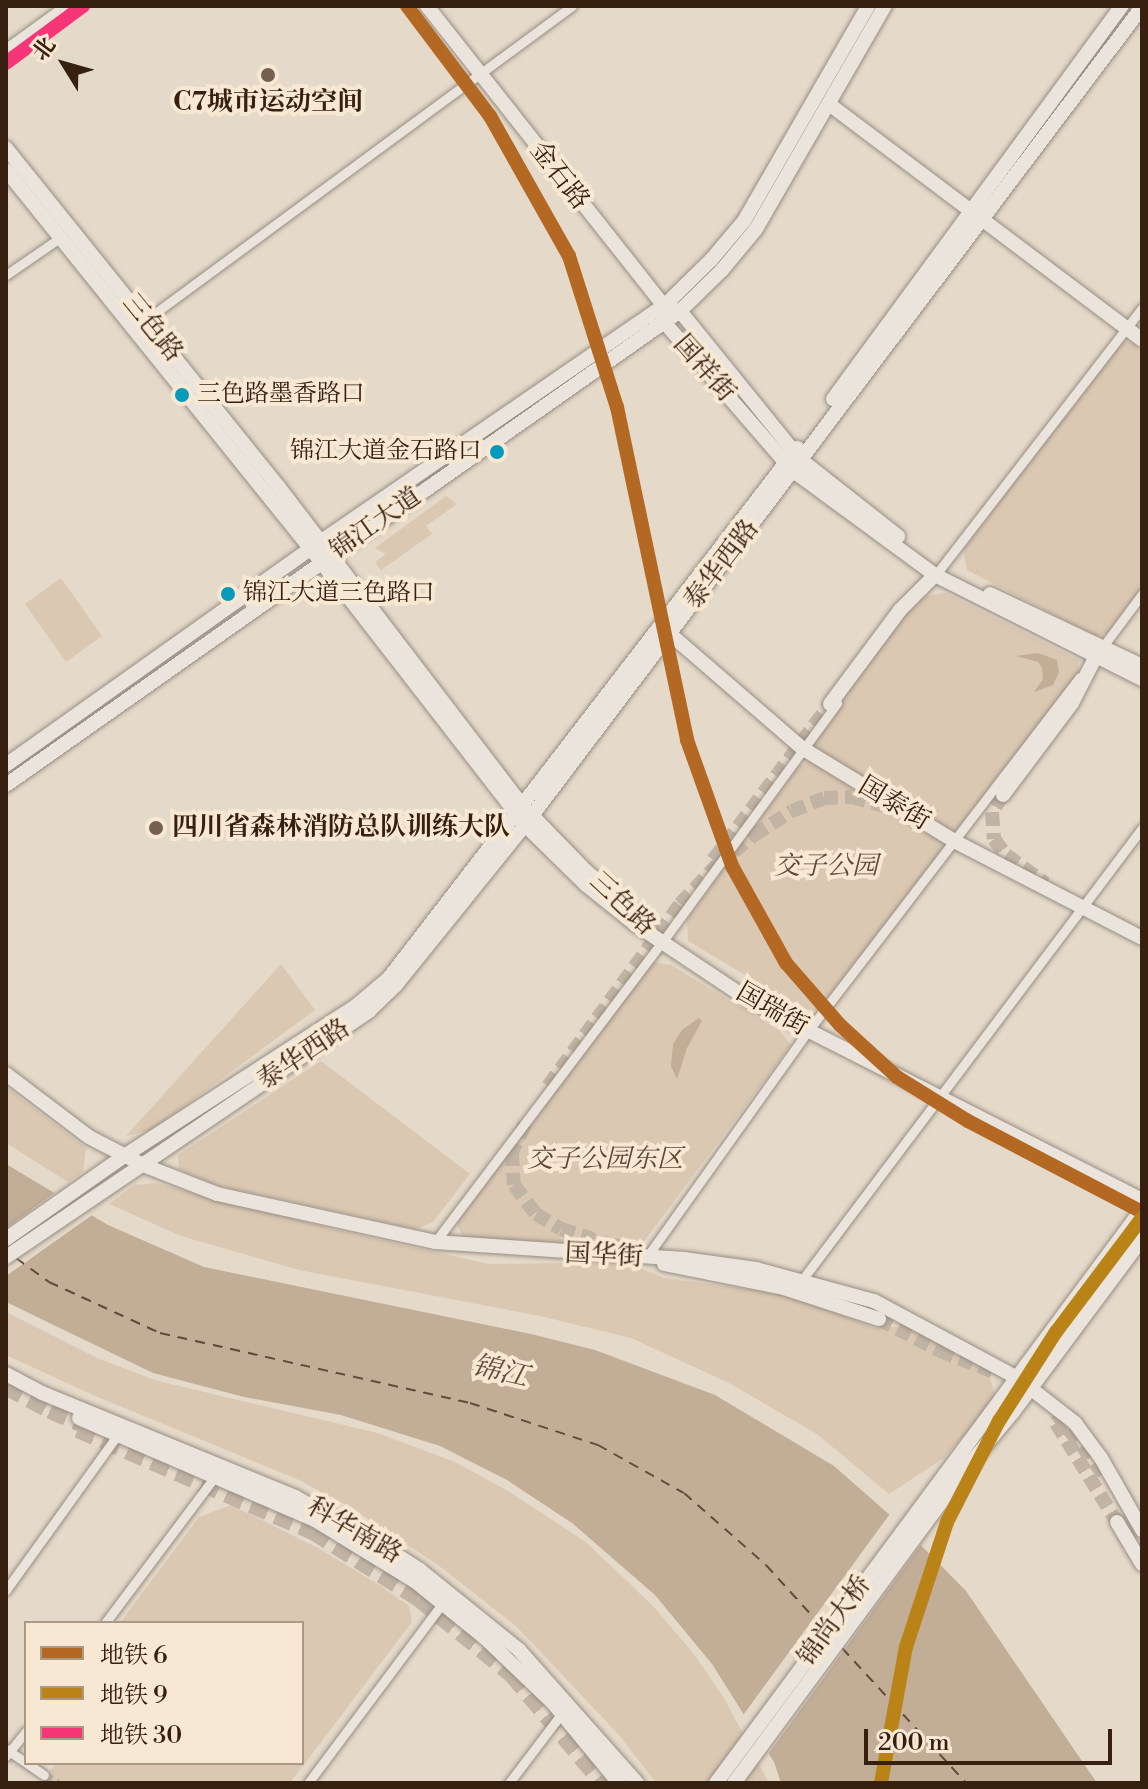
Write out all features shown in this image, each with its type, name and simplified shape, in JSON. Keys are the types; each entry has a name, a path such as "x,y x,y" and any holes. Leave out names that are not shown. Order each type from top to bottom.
{"street":[{"path":"6,48 64,6"},
{"name":"金石路","path":"427,6 664,306"},
{"path":"141,324 572,6"},
{"name":"锦江大道","path":"6,765 316,545 664,306 711,260 744,221 868,6"},
{"name":"锦江大道","path":"6,785 680,311 722,270 756,229 885,6"},
{"name":"泰华西路","path":"100,1184 143,1165 369,1011 395,986 979,211 1122,6"},
{"name":"泰华西路","path":"979,211 1142,7"},
{"path":"832,100 1133,327 1142,340"},
{"name":"三色路","path":"6,148 524,815 663,941"},
{"name":"三色路","path":"6,170 61,237 141,324"},
{"path":"6,275 61,237"},
{"name":"国祥街","path":"793,461 680,311 664,306 665,323 793,461 939,572 1099,651 1142,679"},
{"path":"435,1242 663,941 802,748 1133,327 1142,308"},
{"name":"泰华西路","path":"100,1184 124,1156 357,1005 389,978 670,634 793,461"},
{"path":"830,704 900,610 939,572"},
{"path":"879,1319 784,1288 685,1270 645,1259 808,1031 956,842 1142,594"},
{"name":"国泰街","path":"670,634 802,748 956,842 1142,938"},
{"path":"1003,795 1072,703 1099,651"},
{"name":"国祥街","path":"1099,651 1142,666"},
{"path":"802,1280 1142,828"},
{"name":"国瑞街","path":"663,941 752,1002 1142,1200"},
{"name":"国华街","path":"6,1074 52,1112 124,1156 217,1194 435,1242 756,1269 874,1301 1016,1377 1075,1423 1101,1458 1141,1525"},
{"path":"6,1239 100,1184"},
{"path":"6,1257 100,1184"},
{"name":"锦尚大桥","path":"716,1783 954,1458 1142,1209"},
{"name":"锦尚大桥","path":"734,1783 968,1466 1142,1239"},
{"name":"科华南路","path":"6,1374 42,1393 295,1497 363,1533 446,1599 519,1650 637,1783"},
{"name":"科华南路","path":"6,1385 315,1520 446,1599 562,1713 619,1783"},
{"path":"6,1590 118,1434"},
{"path":"106,1621 216,1475"},
{"path":"1117,1522 1142,1564"},
{"path":"308,1783 446,1599"},
{"path":"509,1783 562,1713"},
{"path":"7,1753 24,1733"},
{"path":"27,1765 44,1775"}],"green space":[{"path":"1130,342 1142,352 1142,586 1107,634 1095,636 967,570 963,550 1120,343"},
{"path":"446,496 457,504 426,526 432,534 381,570 375,562 386,554 375,548"},
{"path":"61,578 102,636 66,662 25,604"},
{"path":"946,593 1079,660 1079,671 962,832 950,832 815,751 812,740 919,597"},
{"name":"交子公园","path":"810,761 943,843 942,851 818,1010 804,1010 688,941 687,919 799,766"},
{"name":"交子公园东区","path":"652,962 671,965 780,1031 791,1045 639,1248 616,1251 466,1240 457,1226 460,1218"},
{"path":"281,964 315,1010 152,1130 126,1136"},
{"path":"321,1061 470,1174 433,1222 416,1229 216,1185 179,1169 178,1155"},
{"path":"6,1087 86,1148 83,1172 68,1182 6,1143"},
{"path":"156,1183 336,1230 489,1264 625,1262 664,1278 793,1295 873,1328 909,1326 988,1370 996,1399 944,1458 889,1494 817,1434 729,1383 631,1338 540,1316 299,1270 181,1236 109,1204 134,1185"},
{"path":"6,1312 99,1359 158,1381 378,1433 455,1462 508,1491 586,1542 652,1605 694,1654 724,1698 769,1783 656,1783 619,1735 517,1627 438,1565 350,1507 299,1480 93,1395 6,1355"},
{"path":"231,1505 318,1548 409,1606 412,1622 304,1765 304,1621 121,1621 199,1517"},
{"path":"304,1765 290,1783 42,1783 54,1766"}],"water":[{"path":"1038,653 1057,660 1059,672 1053,685 1034,692 1043,679 1042,668 1038,662 1016,656"},
{"path":"699,1018 702,1021 687,1048 677,1079 671,1066 673,1044 682,1030"},
{"name":"锦江","path":"6,1164 108,1225 204,1267 595,1350 715,1395 834,1466 900,1524 966,1591 1097,1783 781,1783 774,1762 712,1664 655,1595 572,1523 507,1480 440,1446 341,1415 244,1397 153,1373 6,1302"}],"pier":[{"path":"57,1191 95,1213 6,1276 6,1228"},
{"path":"892,1511 923,1542 766,1757 741,1718"}],"ferry route":[{"path":"16,1258 49,1282 160,1333 470,1403 598,1445 684,1493 766,1565 824,1629"},
{"path":"842,1648 966,1783"}],"tunnel":[{"path":"713,860 830,704"},
{"path":"1003,795 992,812 994,839 1006,855 1046,884"},
{"path":"548,1086 680,904 717,865 754,835 792,811 824,798 852,797 896,809"},
{"path":"525,1124 512,1152 514,1185 536,1214 561,1229 608,1244 652,1252"},
{"path":"879,1319 940,1351 994,1372"},
{"path":"6,1386 50,1410 93,1428"},
{"path":"1056,1413 1105,1476"},
{"path":"1056,1423 1117,1522"},
{"path":"78,1429 313,1531 419,1598 512,1674 603,1783"},
{"path":"44,1775 58,1783"}],"metro line":[{"name":"30","path":"6,63 83,6"},
{"name":"6","path":"407,6 490,116 569,256 617,407 687,740 732,866 786,963 840,1025 897,1077 968,1121 1142,1212"},
{"name":"9","path":"881,1783 906,1647 947,1522 999,1421 1056,1332 1142,1218"}],"place":[{"name":"C7城市运动空间","path":"268,75"},
{"name":"三色路墨香路口","path":"182,395"},
{"name":"锦江大道金石路口","path":"497,452"},
{"name":"锦江大道三色路口","path":"228,594"},
{"name":"四川省森林消防总队训练大队","path":"156,828"}]}
